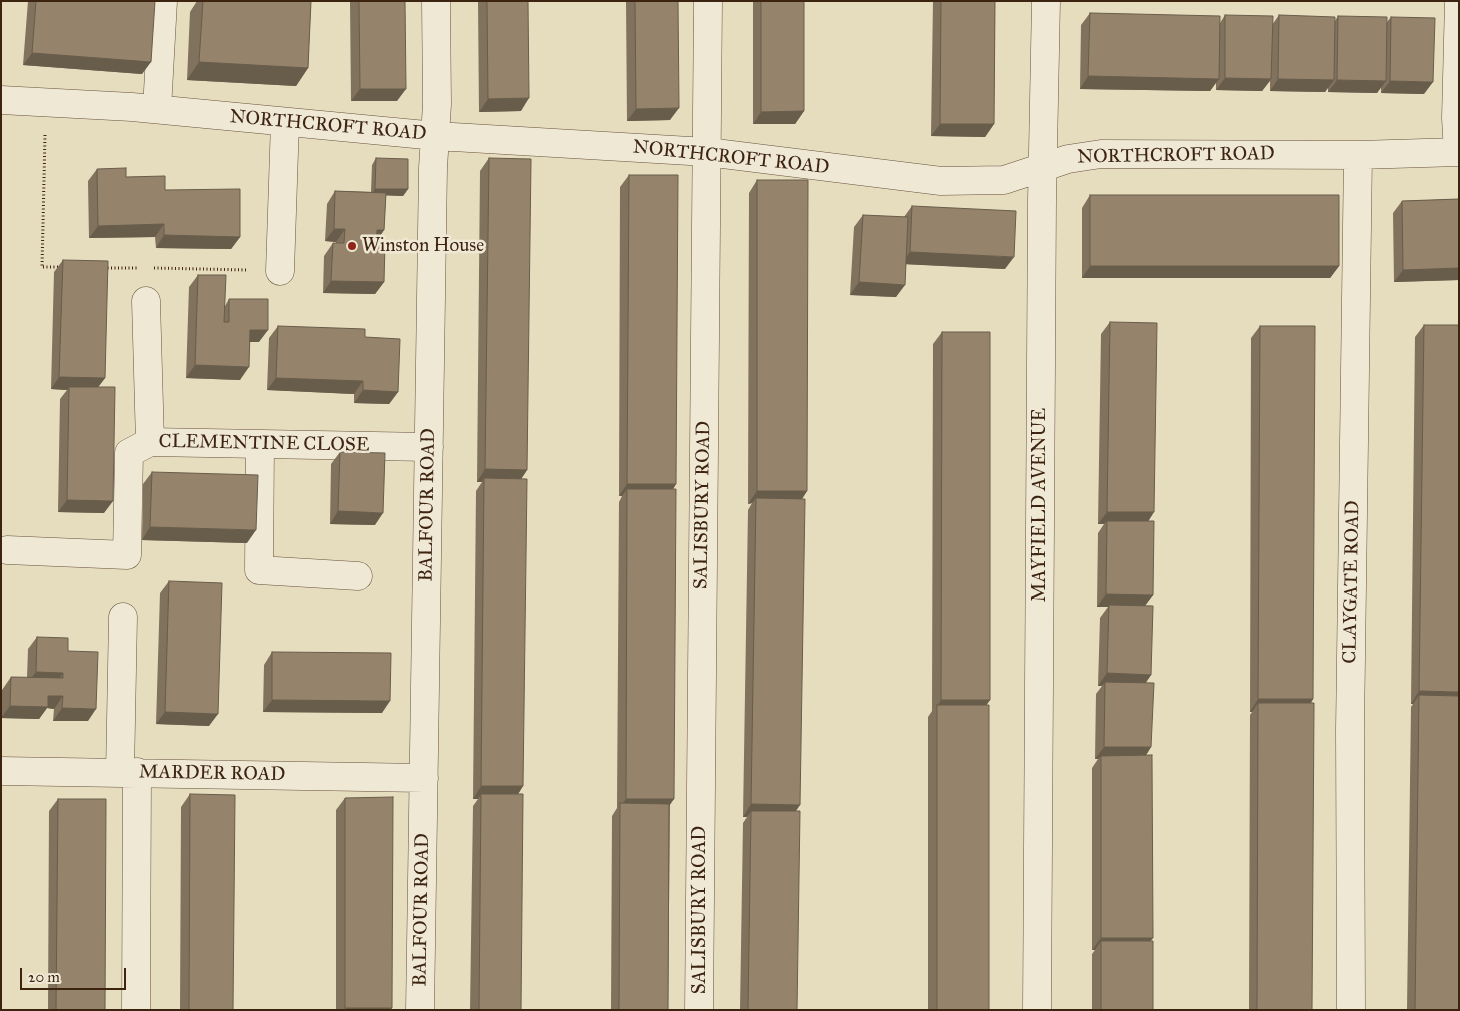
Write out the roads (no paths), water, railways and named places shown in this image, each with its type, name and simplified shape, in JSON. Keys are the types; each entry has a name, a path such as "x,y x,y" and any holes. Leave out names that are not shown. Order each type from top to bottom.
{"street":[{"path":"157,110 163,1"},
{"name":"BALFOUR ROAD","path":"420,1010 436,136 436,1"},
{"name":"SALISBURY ROAD","path":"699,1010 708,1"},
{"name":"MAYFIELD AVENUE","path":"1037,1010 1043,168 1046,1"},
{"path":"1458,1 1456,118 1458,152"},
{"name":"NORTHCROFT ROAD","path":"1,100 157,110 436,136 707,152 940,180 1004,180 1082,155 1358,155 1458,152"},
{"path":"280,271 285,122"},
{"name":"CLAYGATE ROAD","path":"1351,1010 1350,730 1358,155"},
{"name":"CLEMENTINE CLOSE","path":"146,301 150,442 429,447"},
{"path":"7,550 126,555 129,453 150,442"},
{"path":"260,445 259,570 358,576"},
{"path":"123,617 136,1010"},
{"name":"MARDER ROAD","path":"1,771 424,778"}],"place":[{"name":"Winston House","path":"352,246"}]}
